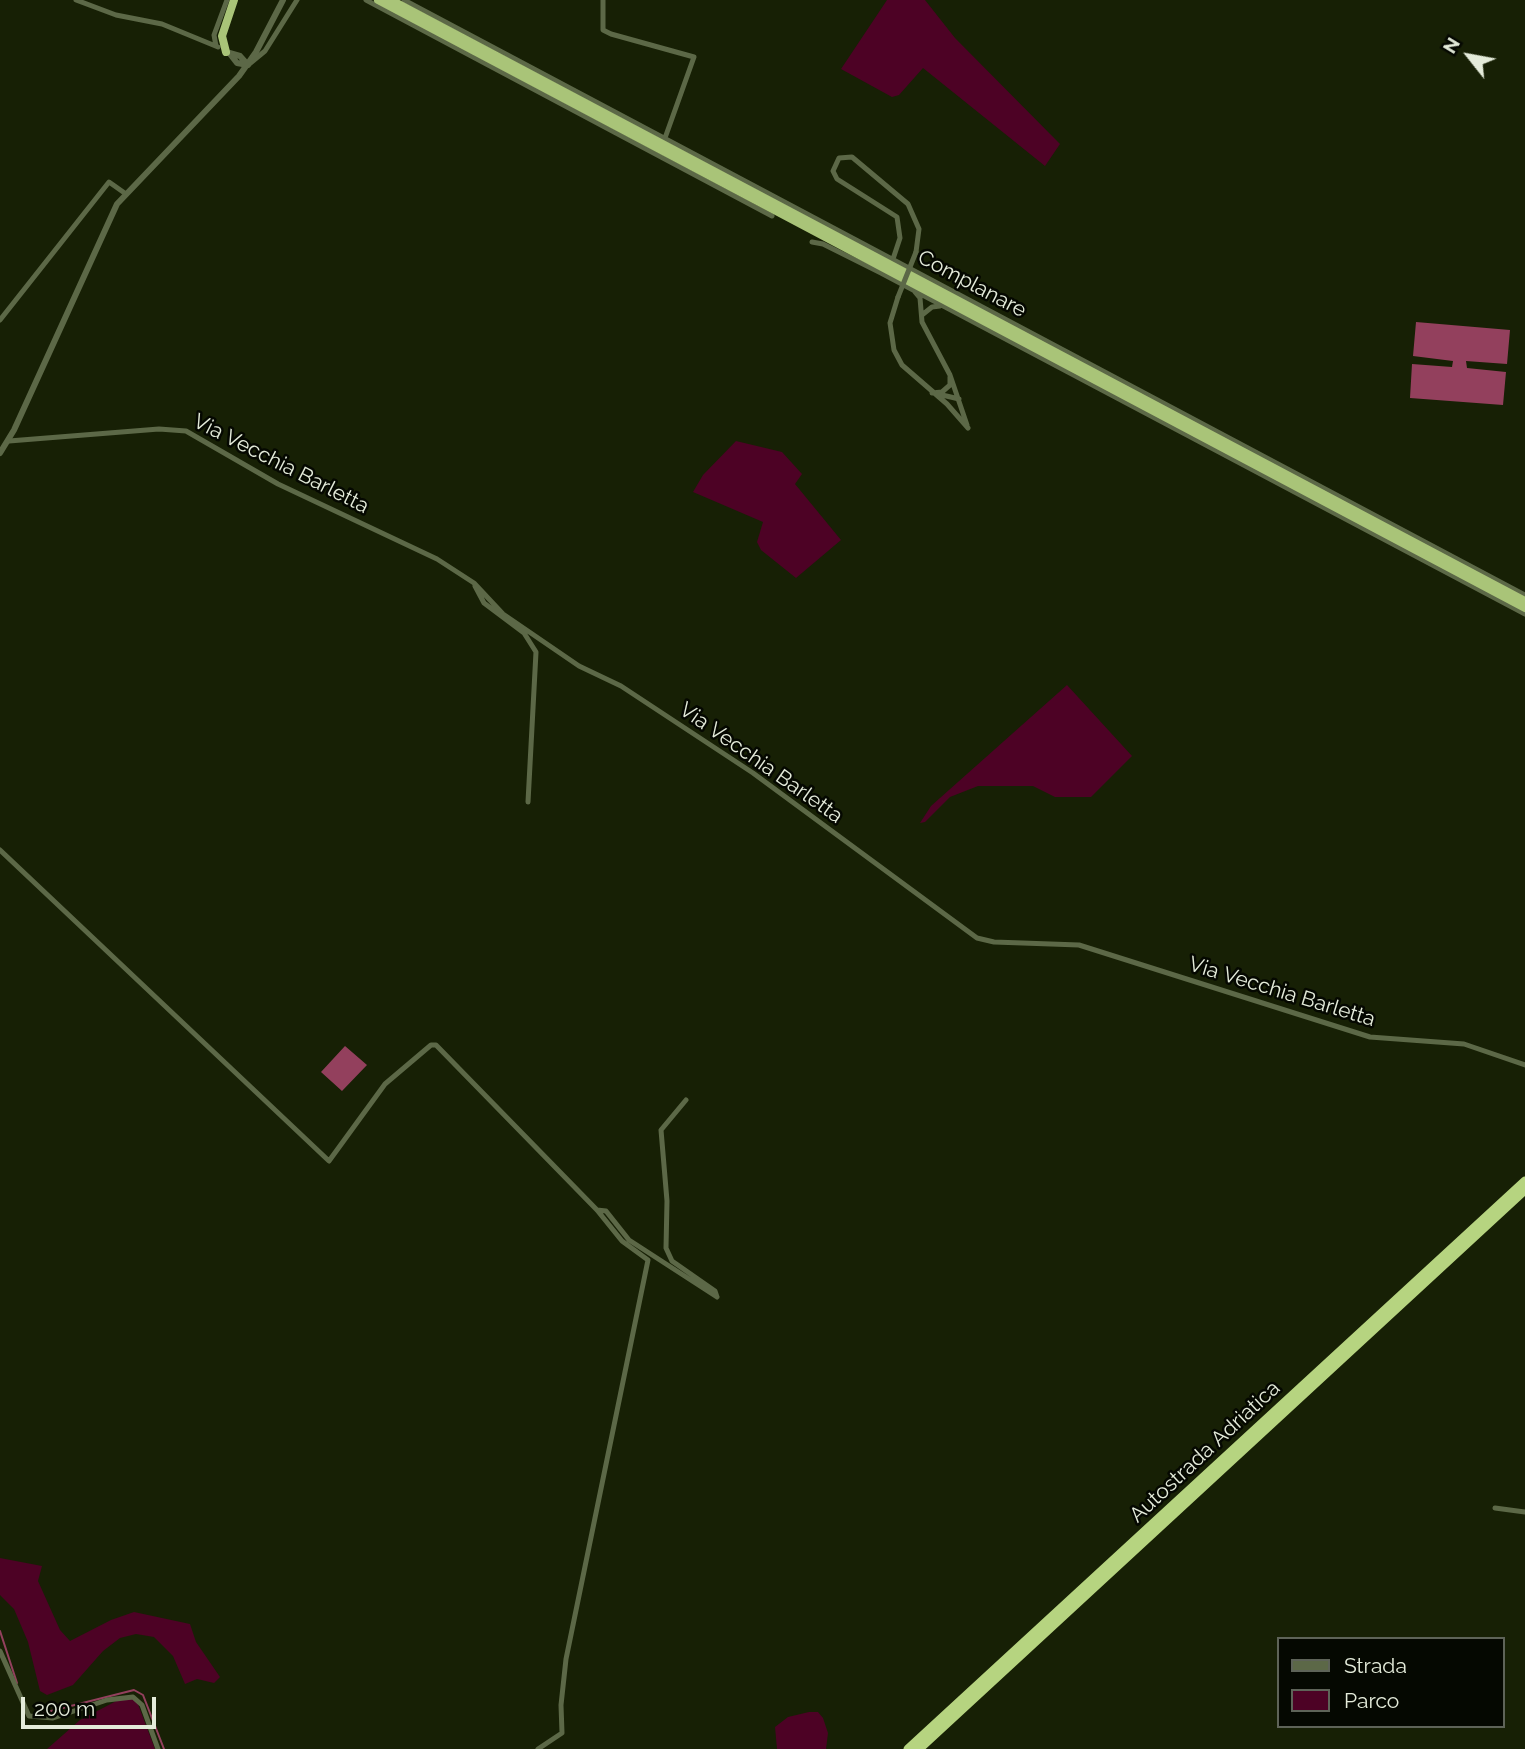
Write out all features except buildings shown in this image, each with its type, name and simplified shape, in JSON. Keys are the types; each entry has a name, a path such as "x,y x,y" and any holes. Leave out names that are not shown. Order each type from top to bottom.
{"highway":[{"path":"224,51 222,36 234,0"},
{"path":"378,0 1525,608"},
{"path":"391,0 1525,601"},
{"path":"402,0 425,18"},
{"name":"Autostrada Adriatica","path":"908,1749 1525,1181"},
{"name":"Autostrada Adriatica","path":"919,1749 1525,1191"}],"street":[{"path":"76,0 116,15 162,23 248,65"},
{"path":"224,51 214,35 227,0"},
{"path":"0,453 9,441 109,219 126,194 248,65 283,0"},
{"path":"248,65 265,51 297,0"},
{"path":"366,0 772,216"},
{"name":"Complanare","path":"402,0 1525,595"},
{"path":"603,0 603,30 694,57 665,138"},
{"path":"239,59 256,52"},
{"path":"239,59 239,76"},
{"path":"893,259 900,238 897,217 837,179 833,171 839,159 852,157 908,204 919,229 916,252 890,323 894,350 902,365 947,404 968,428 950,375 926,331 920,299 911,289"},
{"path":"0,320 109,182 126,194"},
{"name":"Complanare","path":"811,242 823,244 944,306 1525,614"},
{"path":"922,315 928,298"},
{"path":"922,315 932,307 944,306"},
{"path":"932,393 942,392 950,385 950,375"},
{"path":"932,393 959,399"},
{"path":"947,404 955,403 959,399"},
{"name":"Via Vecchia Barletta","path":"9,441 177,428 278,484 437,559 474,583 503,614 579,666 605,677 753,773 977,938 994,942 1079,945 1370,1037 1464,1044 1525,1065"},
{"path":"474,583 484,603 524,634 536,652 528,802"},
{"path":"0,850 329,1161 386,1084 434,1045 597,1210 622,1241 648,1262 563,1673 562,1733 538,1749"},
{"path":"597,1210 606,1211 623,1236 718,1296 672,1261 666,1248 667,1201 661,1130 686,1100"},
{"path":"1495,1508 1525,1512"},
{"path":"0,1651 29,1716 52,1718 107,1700 133,1697 142,1705 158,1749"}],"green space":[{"path":"887,0 925,0 955,38 1060,144 1045,166 923,68 899,95 892,97 841,69"},
{"path":"736,441 782,452 802,474 795,484 841,540 796,578 761,550 757,542 763,522 693,492 703,475"},
{"path":"1067,685 1132,756 1091,797 1055,797 1033,786 978,786 950,797 925,822 920,823 931,806"},
{"path":"0,1558 42,1566 38,1581 60,1630 70,1641 111,1620 134,1612 190,1624 196,1642 220,1677 214,1683 197,1679 185,1684 173,1656 154,1637 136,1634 120,1638 103,1651 73,1685 47,1695 40,1691 28,1642 14,1609 0,1595"},
{"path":"124,1697 136,1699 155,1749 47,1749 80,1720"},
{"path":"818,1712 823,1718 828,1733 826,1749 777,1749 775,1727 788,1717"}],"shaded area":[{"path":"1416,322 1510,330 1507,364 1466,361 1467,368 1506,372 1503,405 1410,398 1412,364 1452,367 1453,361 1413,356"},
{"path":"345,1046 367,1065 342,1091 321,1072"}],"waterway":[{"path":"0,1631 17,1683"},
{"path":"39,1714 134,1690 143,1695 164,1749"}]}
